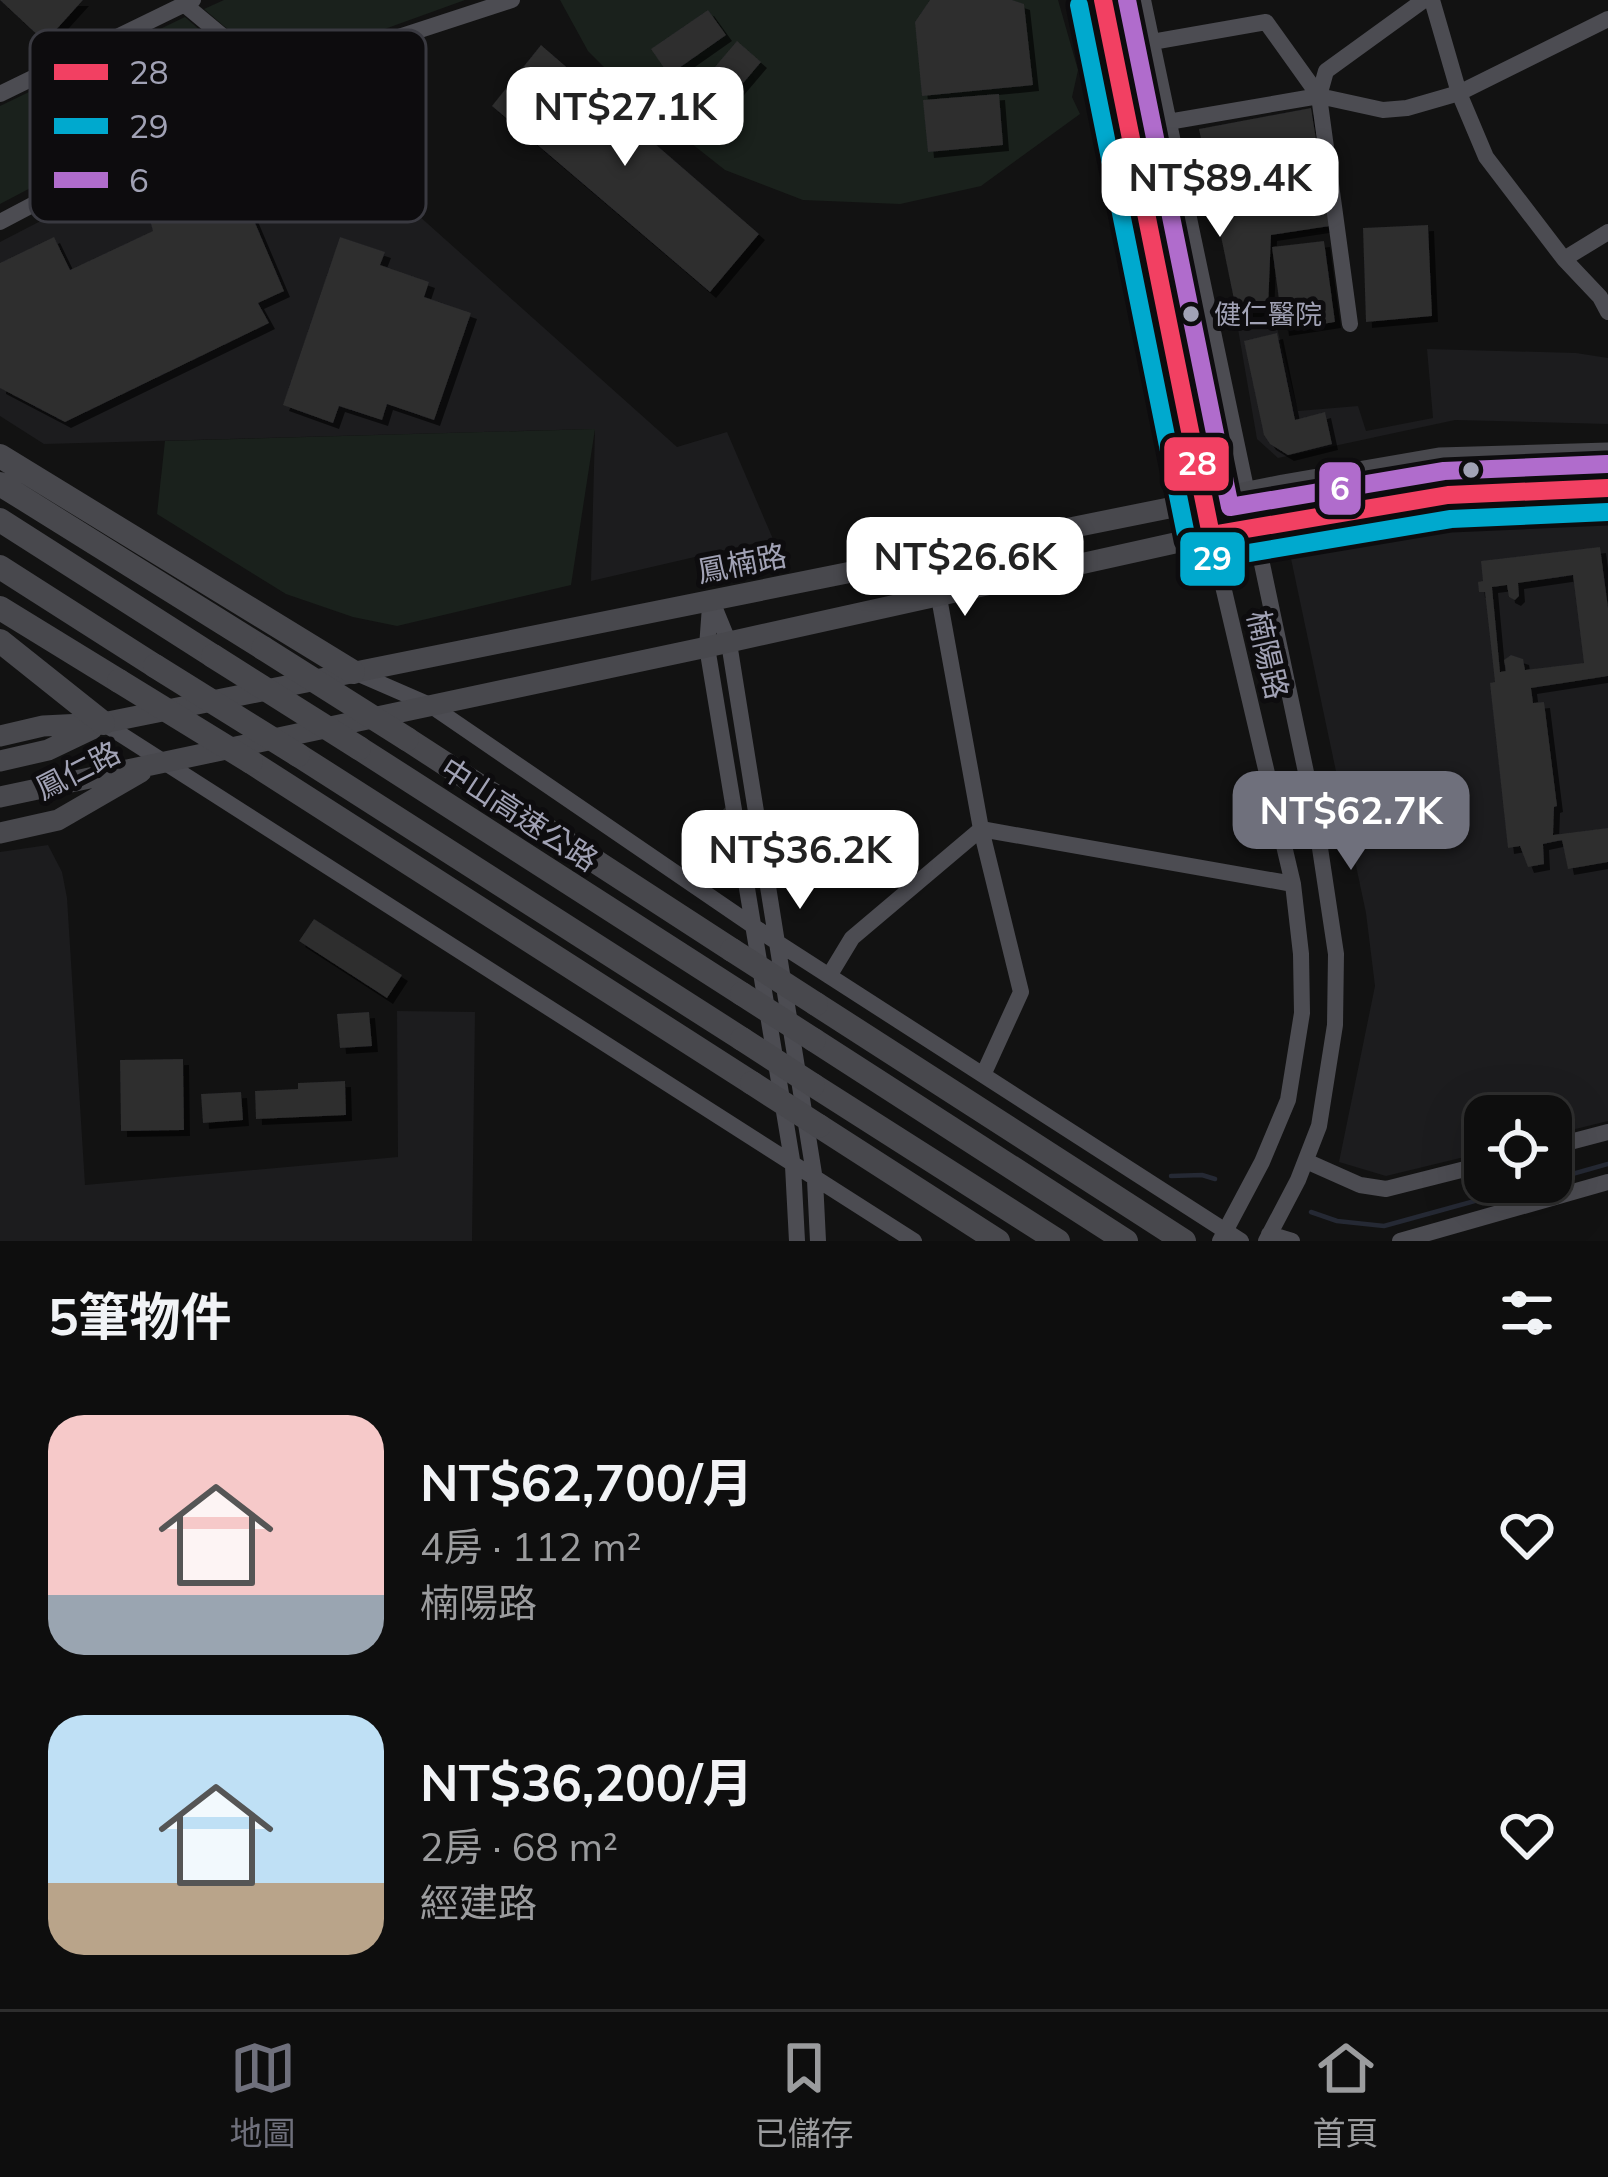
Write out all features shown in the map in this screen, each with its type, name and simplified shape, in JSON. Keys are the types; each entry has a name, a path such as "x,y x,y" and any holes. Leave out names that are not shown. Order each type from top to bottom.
{"highway":[{"path":"0,457 353,672"},
{"path":"0,484 407,740 1180,1239"},
{"name":"中山高速公路","path":"0,520 1126,1241"},
{"path":"0,567 1058,1241"},
{"path":"0,608 251,762 998,1241"},
{"path":"0,641 103,723"}],"main road":[{"name":"鳳楠路","path":"103,723 582,629 711,599 932,559 1247,491 1439,458 1608,453"},
{"path":"161,761 1253,527 1448,495 1608,488"},
{"name":"鳳仁路","path":"0,736 43,726 103,723"},
{"name":"鳳仁路","path":"0,761 47,750 103,723"},
{"name":"鳳仁路","path":"0,797 161,761"},
{"name":"鳳仁路","path":"0,833 58,820 161,761"}],"street":[{"path":"409,30 512,0"},
{"path":"1076,0 1109,41"},
{"name":"楠陽路","path":"1103,0 1211,535 1293,884 1301,954 1302,1013 1295,1064 1279,1126 1229,1238"},
{"name":"楠陽路","path":"1143,0 1315,814 1336,955 1335,1025 1319,1126 1268,1238"},
{"path":"1350,324 1319,96 1326,71 1428,0 1486,157 1608,312"},
{"path":"131,30 188,2 219,30"},
{"path":"1168,122 1319,96 1383,110 1407,108 1459,93 1608,19"},
{"path":"1152,42 1260,21 1269,24 1319,96"},
{"path":"0,94 30,79"},
{"path":"0,222 30,206"},
{"path":"1564,259 1608,232"},
{"path":"932,559 981,829 1022,992 984,1073"},
{"path":"711,599 753,926 793,1166 797,1241"},
{"path":"718,645 778,944 815,1180 818,1241"},
{"path":"353,672 430,705 778,944 984,1073 1229,1238"},
{"path":"103,723 914,1241"},
{"path":"981,829 1293,884"},
{"path":"830,976 852,938 981,829"},
{"path":"1572,1141 1608,1132"},
{"path":"1306,1161 1360,1185 1386,1190 1464,1170"},
{"path":"1400,1241 1608,1181"},
{"path":"1268,1238 1292,1241"}],"shaded area":[{"path":"224,0 465,0 382,30 228,30 204,9"},
{"path":"560,0 1058,0 1078,70 1072,97 1080,114 981,186 900,204 803,200 725,170 639,102 588,51"},
{"path":"185,17 200,30 158,30"},
{"path":"30,92 30,188 0,204 0,106"},
{"path":"39,222 426,222 677,447 727,432 773,539 591,581 595,429 44,444 0,416 0,242"},
{"path":"1275,320 1298,411 1358,406 1366,431 1433,418 1427,349 1576,353 1608,358 1608,424 1455,420 1278,458 1257,439 1238,329"},
{"path":"595,429 571,585 397,626 286,594 157,514 165,441"},
{"path":"1608,505 1608,1121 1572,1130 1572,1095 1464,1095 1464,1157 1386,1176 1339,1162 1375,986 1366,913 1290,554 1499,511"},
{"path":"48,845 62,872 67,898 85,1185 398,1157 397,1011 475,1012 472,1241 0,1241 0,852"}],"building":[{"path":"0,0 83,0 56,30 32,30"},
{"path":"930,0 1024,4 1033,85 922,96 915,22"},
{"path":"708,10 726,35 669,75 651,49"},
{"path":"737,41 761,62 716,115 692,94"},
{"path":"541,45 759,234 710,292 492,106"},
{"path":"999,94 1003,145 928,152 923,100"},
{"name":"健仁醫院","path":"1311,108 1330,226 1271,235 1268,309 1237,314 1199,129"},
{"path":"150,222 255,222 284,291 258,303 269,323 65,422 0,388 0,263 54,237 70,270 153,231"},
{"path":"1428,225 1432,316 1366,322 1363,228"},
{"path":"340,237 385,252 380,265 429,282 424,297 471,313 434,420 387,404 382,420 339,406 333,423 283,405"},
{"path":"1324,241 1335,322 1283,330 1272,247"},
{"path":"1277,333 1295,420 1325,412 1332,444 1288,455 1264,435 1244,341"},
{"path":"1600,547 1608,608 1608,676 1531,688 1533,703 1544,702 1557,806 1553,835 1608,828 1608,862 1568,869 1562,840 1543,844 1544,864 1528,867 1520,846 1508,848 1485,592 1479,592 1478,582 1483,581 1481,561","holes":["1573,575 1584,663 1525,670 1523,659 1511,655 1504,660 1506,671 1500,672 1492,587 1507,585 1509,597 1515,600 1518,583"]},
{"path":"726,807 724,824 707,843 697,834"},
{"path":"314,919 402,975 387,998 299,941"},
{"path":"369,1012 372,1046 340,1048 337,1014"},
{"path":"183,1059 184,1130 121,1131 120,1060"},
{"path":"345,1081 346,1115 256,1119 255,1091"},
{"path":"241,1092 243,1120 203,1123 201,1094"}],"waterway":[{"path":"1572,1174 1608,1164"},
{"path":"1171,1176 1215,1179"},
{"path":"1311,1212 1337,1221 1384,1226 1468,1203"}],"transit line":[{"name":"28","path":"1103,0 1211,535 1448,495 1608,488"},
{"name":"6","path":"1127,0 1230,507 1444,471 1607,464"},
{"name":"29","path":"1079,5 1187,540 1194,552 1213,559 1451,519 1608,512"}],"place":[{"name":"健仁醫院","path":"1191,314"}]}
